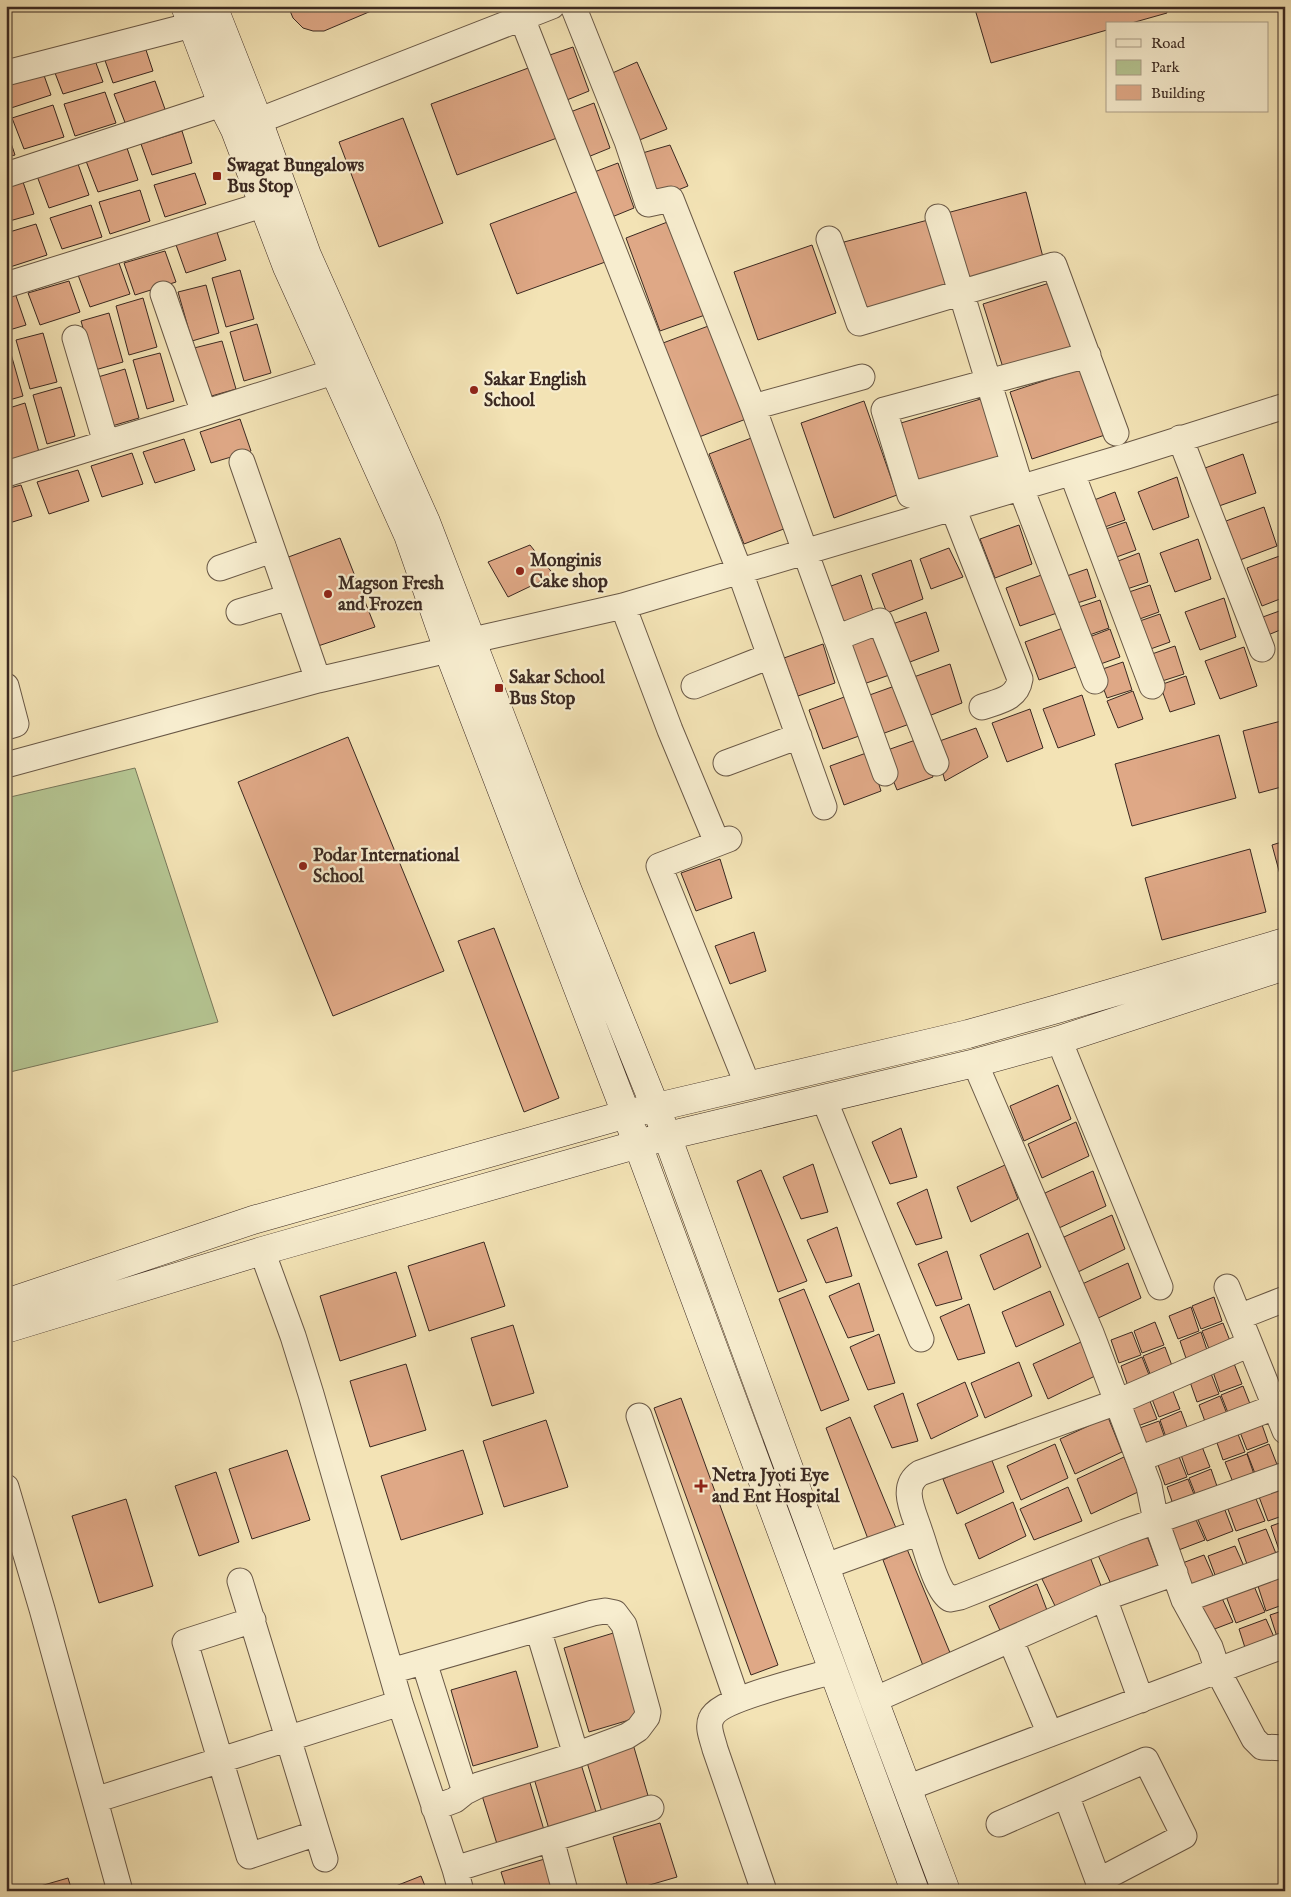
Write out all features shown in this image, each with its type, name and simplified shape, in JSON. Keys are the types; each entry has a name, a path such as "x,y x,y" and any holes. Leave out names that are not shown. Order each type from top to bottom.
{"main road":[{"path":"213,6 247,125 262,205 287,267 344,367"},
{"path":"189,16 222,104 247,125 308,255 344,367 408,535 461,645 568,891 656,1107 946,1891"},
{"path":"461,645 626,1114 915,1891"},
{"path":"6,1303 253,1220 626,1114 977,1031 1057,1010 1285,942"},
{"path":"6,1329 262,1251 667,1136 976,1063 1059,1040 1285,966"}],"street":[{"path":"247,125 552,6"},
{"path":"573,6 627,141 648,204 671,199 753,407 885,773"},
{"path":"6,73 189,16"},
{"path":"522,18 740,572 824,807"},
{"path":"6,175 222,104"},
{"path":"6,285 262,205"},
{"path":"938,217 1017,476 1095,681"},
{"path":"830,239 859,323 1054,266 1116,433"},
{"path":"163,294 204,414"},
{"path":"75,338 106,443"},
{"path":"1088,355 884,410 910,495 1017,476 1072,473 1285,406"},
{"path":"7,472 204,414 344,367"},
{"path":"753,407 862,377"},
{"path":"1180,438 1262,649"},
{"path":"242,462 318,680"},
{"path":"1072,473 1152,686"},
{"path":"6,765 318,680 623,606 953,508 1017,476"},
{"path":"953,508 1020,680 1019,689 1013,695 982,707"},
{"path":"220,568 272,550"},
{"path":"239,612 289,597"},
{"path":"623,606 670,730 721,836 659,866 748,1086"},
{"path":"836,638 880,621 936,763"},
{"path":"694,686 770,656"},
{"path":"6,686 16,724 6,727"},
{"path":"726,763 799,736"},
{"path":"1059,1040 1160,1287"},
{"path":"976,1063 1091,1333 1149,1486 1156,1521 1184,1600 1210,1647 1218,1671 1254,1739 1262,1747 1285,1748"},
{"path":"824,1099 921,1339"},
{"path":"262,1251 293,1336 400,1703 458,1880 551,1839 651,1808"},
{"path":"1227,1287 1250,1344 1276,1392 1285,1430"},
{"path":"1239,1317 1285,1299"},
{"path":"1250,1344 1117,1402 920,1473 912,1478 909,1486 909,1495 940,1587 944,1595 950,1599 960,1597 1156,1521 1285,1475"},
{"path":"1139,1459 1276,1392"},
{"path":"640,1416 737,1700"},
{"path":"6,1488 120,1891"},
{"path":"826,1566 920,1532"},
{"path":"1184,1600 1285,1563"},
{"path":"874,1700 1104,1598 1175,1573"},
{"path":"240,1582 325,1859"},
{"path":"1104,1598 1141,1700"},
{"path":"391,1671 605,1611 615,1612 624,1625 643,1690 647,1717 638,1729 627,1736 576,1755 479,1785 465,1792 456,1800 434,1808"},
{"path":"253,1620 185,1642 249,1856 317,1833"},
{"path":"538,1629 576,1755"},
{"path":"1011,1640 1050,1734"},
{"path":"907,1788 1285,1646"},
{"path":"424,1662 465,1792"},
{"path":"764,1891 710,1731 711,1718 720,1708 737,1700 833,1671"},
{"path":"95,1800 400,1703"},
{"path":"999,1824 1146,1760 1184,1836 1100,1886 1066,1795"},
{"path":"551,1839 566,1891"}],"green space":[{"path":"135,768 218,1022 6,1073 6,798"}],"building":[{"path":"288,6 383,6 324,31 313,31 303,28 293,18"},
{"path":"974,6 1165,6 1167,13 1135,22 1106,22 1106,30 991,63"},
{"path":"143,41 153,71 113,83 102,52"},
{"path":"573,47 589,91 562,102 544,57"},
{"path":"93,55 103,82 63,94 52,65"},
{"path":"637,62 667,129 637,141 608,75"},
{"path":"41,67 51,95 11,108 6,95 6,77"},
{"path":"531,67 557,138 457,175 431,104"},
{"path":"155,81 166,112 126,125 114,94"},
{"path":"105,92 116,123 75,136 64,104"},
{"path":"594,103 610,148 583,159 565,114"},
{"path":"53,105 64,137 24,149 12,118"},
{"path":"403,118 443,223 379,247 339,142"},
{"path":"6,128 15,155 6,157"},
{"path":"182,131 192,163 152,175 141,144"},
{"path":"670,145 688,186 658,198 639,154"},
{"path":"127,148 138,180 98,192 86,161"},
{"path":"618,163 634,208 607,219 589,174"},
{"path":"78,164 89,195 49,208 37,176"},
{"path":"195,173 206,204 165,217 154,185"},
{"path":"23,182 34,214 6,222 6,188"},
{"path":"140,190 150,221 110,234 99,202"},
{"path":"581,190 608,261 517,294 490,224"},
{"path":"1026,192 1044,261 961,283 943,214"},
{"path":"91,205 102,237 62,249 50,218"},
{"path":"928,220 947,289 862,311 844,242"},
{"path":"670,221 705,315 660,331 626,238"},
{"path":"36,224 47,255 7,268 6,233"},
{"path":"216,229 226,260 186,273 175,242"},
{"path":"812,245 836,313 758,340 734,272"},
{"path":"165,251 176,282 135,295 124,263"},
{"path":"119,263 130,294 90,307 78,275"},
{"path":"240,270 254,319 226,327 212,278"},
{"path":"1059,280 1081,351 1005,374 983,304"},
{"path":"69,281 80,312 40,325 28,293"},
{"path":"206,285 219,333 192,341 178,292"},
{"path":"15,293 26,325 6,331 6,296"},
{"path":"143,298 157,347 129,355 116,306"},
{"path":"109,313 123,362 95,370 81,321"},
{"path":"257,324 271,373 244,381 230,332"},
{"path":"711,325 746,419 699,437 663,343"},
{"path":"43,333 57,382 30,389 16,340"},
{"path":"222,341 236,389 208,397 194,348"},
{"path":"9,347 23,396 6,401 6,348"},
{"path":"160,353 174,401 147,409 133,360"},
{"path":"1089,366 1111,433 1032,459 1010,392"},
{"path":"125,369 139,418 112,426 98,377"},
{"path":"61,387 75,436 47,444 33,395"},
{"path":"984,398 1005,465 921,490 901,423"},
{"path":"864,401 897,495 834,518 801,423"},
{"path":"25,403 39,452 12,460 6,440 6,409"},
{"path":"240,419 251,451 211,463 200,432"},
{"path":"754,437 789,527 744,544 709,454"},
{"path":"184,439 195,470 155,483 143,452"},
{"path":"132,453 143,484 102,497 91,466"},
{"path":"1243,454 1256,493 1219,506 1205,468"},
{"path":"78,470 89,501 49,514 37,482"},
{"path":"1177,477 1189,517 1153,530 1138,492"},
{"path":"21,485 32,516 6,524 6,489"},
{"path":"1115,492 1125,520 1099,529 1089,502"},
{"path":"1264,507 1277,546 1240,560 1226,521"},
{"path":"1126,522 1136,550 1111,559 1100,531"},
{"path":"1019,525 1032,564 995,578 980,539"},
{"path":"340,538 375,627 312,648 283,559"},
{"path":"1198,539 1211,579 1175,592 1160,553"},
{"path":"530,545 554,575 508,597 488,562"},
{"path":"949,548 963,577 931,589 920,559"},
{"path":"1139,553 1148,582 1124,590 1113,563"},
{"path":"1285,554 1285,597 1262,606 1247,568"},
{"path":"911,560 923,599 887,613 872,574"},
{"path":"1087,569 1096,597 1071,605 1061,578"},
{"path":"1044,574 1057,613 1020,626 1006,588"},
{"path":"861,575 874,614 838,627 823,589"},
{"path":"1150,585 1159,612 1134,621 1123,594"},
{"path":"1224,598 1236,637 1200,650 1185,612"},
{"path":"1100,600 1109,628 1084,637 1073,609"},
{"path":"1285,609 1285,628 1268,635 1260,618"},
{"path":"926,612 939,651 902,665 887,626"},
{"path":"1160,614 1170,642 1145,651 1134,623"},
{"path":"1063,628 1076,667 1039,680 1025,642"},
{"path":"1110,629 1120,657 1095,666 1084,639"},
{"path":"882,633 895,673 858,686 844,647"},
{"path":"823,644 835,683 798,696 784,658"},
{"path":"1175,646 1184,674 1159,682 1149,655"},
{"path":"1244,647 1257,686 1220,699 1205,661"},
{"path":"1123,662 1132,690 1107,698 1097,671"},
{"path":"950,664 962,703 926,717 911,678"},
{"path":"1186,676 1195,704 1170,712 1160,685"},
{"path":"903,683 915,722 879,735 864,697"},
{"path":"1133,691 1143,719 1118,728 1107,701"},
{"path":"1082,695 1095,735 1058,748 1043,709"},
{"path":"847,696 859,736 823,749 809,710"},
{"path":"1030,709 1043,748 1007,762 992,723"},
{"path":"1285,720 1285,786 1259,793 1243,731"},
{"path":"976,728 988,757 945,781 934,743"},
{"path":"1219,735 1236,798 1132,826 1115,764"},
{"path":"348,737 444,971 333,1016 238,782"},
{"path":"921,738 933,777 897,790 882,752"},
{"path":"869,752 881,791 844,805 830,766"},
{"path":"1285,841 1285,893 1272,845"},
{"path":"1250,849 1266,912 1162,940 1145,878"},
{"path":"720,859 732,898 696,911 681,873"},
{"path":"494,928 559,1098 524,1112 458,941"},
{"path":"754,932 766,971 730,984 715,946"},
{"path":"1058,1085 1071,1119 1024,1141 1010,1106"},
{"path":"1076,1122 1089,1156 1042,1178 1028,1144"},
{"path":"901,1128 917,1177 890,1184 872,1142"},
{"path":"813,1164 828,1212 801,1219 783,1177"},
{"path":"1005,1165 1018,1199 971,1222 957,1187"},
{"path":"761,1170 807,1281 778,1292 737,1181"},
{"path":"1093,1171 1106,1206 1059,1228 1045,1193"},
{"path":"927,1189 942,1238 916,1245 897,1203"},
{"path":"1112,1215 1125,1249 1078,1272 1064,1237"},
{"path":"837,1227 852,1276 826,1283 807,1240"},
{"path":"1028,1233 1041,1267 994,1290 980,1255"},
{"path":"484,1242 505,1306 429,1331 408,1266"},
{"path":"947,1251 962,1299 936,1306 918,1264"},
{"path":"1128,1263 1141,1298 1094,1320 1080,1285"},
{"path":"396,1272 416,1336 340,1361 320,1296"},
{"path":"859,1283 874,1331 848,1338 829,1296"},
{"path":"804,1289 849,1400 821,1411 779,1299"},
{"path":"1050,1291 1064,1325 1016,1347 1002,1312"},
{"path":"1214,1297 1222,1321 1201,1329 1192,1306"},
{"path":"969,1304 985,1353 958,1360 940,1317"},
{"path":"1191,1307 1199,1331 1178,1339 1169,1316"},
{"path":"1155,1322 1164,1345 1142,1353 1134,1331"},
{"path":"1223,1323 1232,1346 1211,1354 1202,1331"},
{"path":"513,1325 534,1393 492,1406 471,1338"},
{"path":"1132,1332 1141,1355 1119,1363 1111,1340"},
{"path":"1201,1332 1209,1356 1188,1364 1180,1341"},
{"path":"879,1334 895,1383 868,1390 850,1347"},
{"path":"1081,1342 1095,1376 1048,1399 1033,1364"},
{"path":"1165,1347 1174,1371 1152,1379 1143,1356"},
{"path":"1142,1357 1151,1380 1129,1389 1121,1366"},
{"path":"1233,1361 1242,1384 1220,1392 1212,1369"},
{"path":"1019,1362 1032,1396 985,1418 971,1383"},
{"path":"406,1364 426,1430 370,1447 350,1381"},
{"path":"1210,1371 1219,1394 1197,1402 1189,1379"},
{"path":"965,1382 978,1416 931,1439 917,1404"},
{"path":"1171,1386 1180,1409 1159,1417 1150,1394"},
{"path":"1243,1386 1252,1409 1230,1418 1221,1395"},
{"path":"903,1393 918,1441 892,1448 874,1406"},
{"path":"1148,1396 1157,1419 1135,1427 1127,1404"},
{"path":"1220,1396 1229,1419 1207,1427 1199,1405"},
{"path":"681,1398 778,1665 751,1675 654,1408"},
{"path":"1181,1411 1190,1435 1168,1443 1160,1420"},
{"path":"850,1417 896,1528 868,1539 826,1428"},
{"path":"1108,1417 1122,1452 1075,1474 1060,1439"},
{"path":"1260,1419 1268,1442 1247,1450 1238,1427"},
{"path":"546,1420 568,1487 504,1507 483,1441"},
{"path":"1159,1421 1167,1444 1146,1453 1137,1429"},
{"path":"1236,1429 1245,1452 1223,1460 1215,1437"},
{"path":"1055,1444 1068,1478 1021,1500 1007,1466"},
{"path":"1201,1444 1210,1467 1188,1475 1180,1452"},
{"path":"1269,1444 1278,1467 1256,1476 1247,1453"},
{"path":"287,1450 310,1520 252,1539 229,1469"},
{"path":"463,1450 483,1514 401,1540 381,1476"},
{"path":"1178,1454 1187,1477 1165,1485 1157,1462"},
{"path":"1247,1454 1255,1477 1234,1485 1225,1462"},
{"path":"1124,1457 1138,1492 1091,1514 1077,1479"},
{"path":"991,1458 1004,1492 957,1514 943,1479"},
{"path":"1211,1469 1219,1492 1198,1501 1189,1478"},
{"path":"216,1472 239,1542 199,1556 175,1486"},
{"path":"1188,1479 1197,1502 1175,1510 1167,1487"},
{"path":"1285,1484 1285,1515 1268,1521 1258,1494"},
{"path":"1068,1487 1082,1521 1034,1540 1020,1509"},
{"path":"1254,1494 1265,1521 1236,1531 1226,1504"},
{"path":"126,1499 153,1586 99,1603 72,1516"},
{"path":"1013,1502 1026,1536 979,1559 965,1524"},
{"path":"1223,1505 1233,1531 1207,1541 1196,1515"},
{"path":"1193,1513 1205,1540 1176,1551 1166,1523"},
{"path":"1285,1521 1285,1552 1280,1553 1271,1526"},
{"path":"1266,1529 1277,1556 1248,1567 1238,1539"},
{"path":"1145,1531 1158,1565 1111,1584 1097,1553"},
{"path":"1235,1546 1247,1573 1218,1583 1208,1556"},
{"path":"907,1549 953,1660 925,1671 883,1560"},
{"path":"1204,1555 1216,1582 1186,1592 1177,1565"},
{"path":"1090,1557 1103,1591 1057,1610 1042,1579"},
{"path":"1285,1575 1285,1604 1266,1611 1257,1583"},
{"path":"1037,1584 1050,1618 1003,1637 989,1606"},
{"path":"1254,1586 1265,1612 1236,1623 1226,1596"},
{"path":"1221,1596 1233,1622 1204,1633 1194,1606"},
{"path":"1285,1610 1285,1641 1279,1643 1270,1615"},
{"path":"1266,1619 1278,1646 1248,1657 1239,1629"},
{"path":"620,1631 646,1715 589,1732 564,1648"},
{"path":"6,1661 11,1676 6,1678"},
{"path":"516,1671 538,1747 473,1766 451,1690"},
{"path":"633,1744 649,1799 602,1812 586,1759"},
{"path":"580,1761 597,1815 549,1829 533,1775"},
{"path":"528,1776 544,1830 497,1844 480,1789"},
{"path":"660,1823 677,1877 629,1891 613,1837"},
{"path":"548,1858 558,1891 507,1891 501,1872"},
{"path":"421,1876 427,1891 383,1891"},
{"path":"68,1878 72,1891 23,1891"},
{"path":"678,1886 680,1891 661,1891"}],"place":[{"name":"Swagat Bungalows Bus Stop","path":"217,176"},
{"name":"Sakar English School","path":"474,390"},
{"name":"Monginis Cake shop","path":"520,571"},
{"name":"Magson Fresh and Frozen","path":"328,594"},
{"name":"Sakar School Bus Stop","path":"499,688"},
{"name":"Podar International School","path":"303,866"},
{"name":"Netra Jyoti Eye and Ent Hospital","path":"701,1486"}]}
